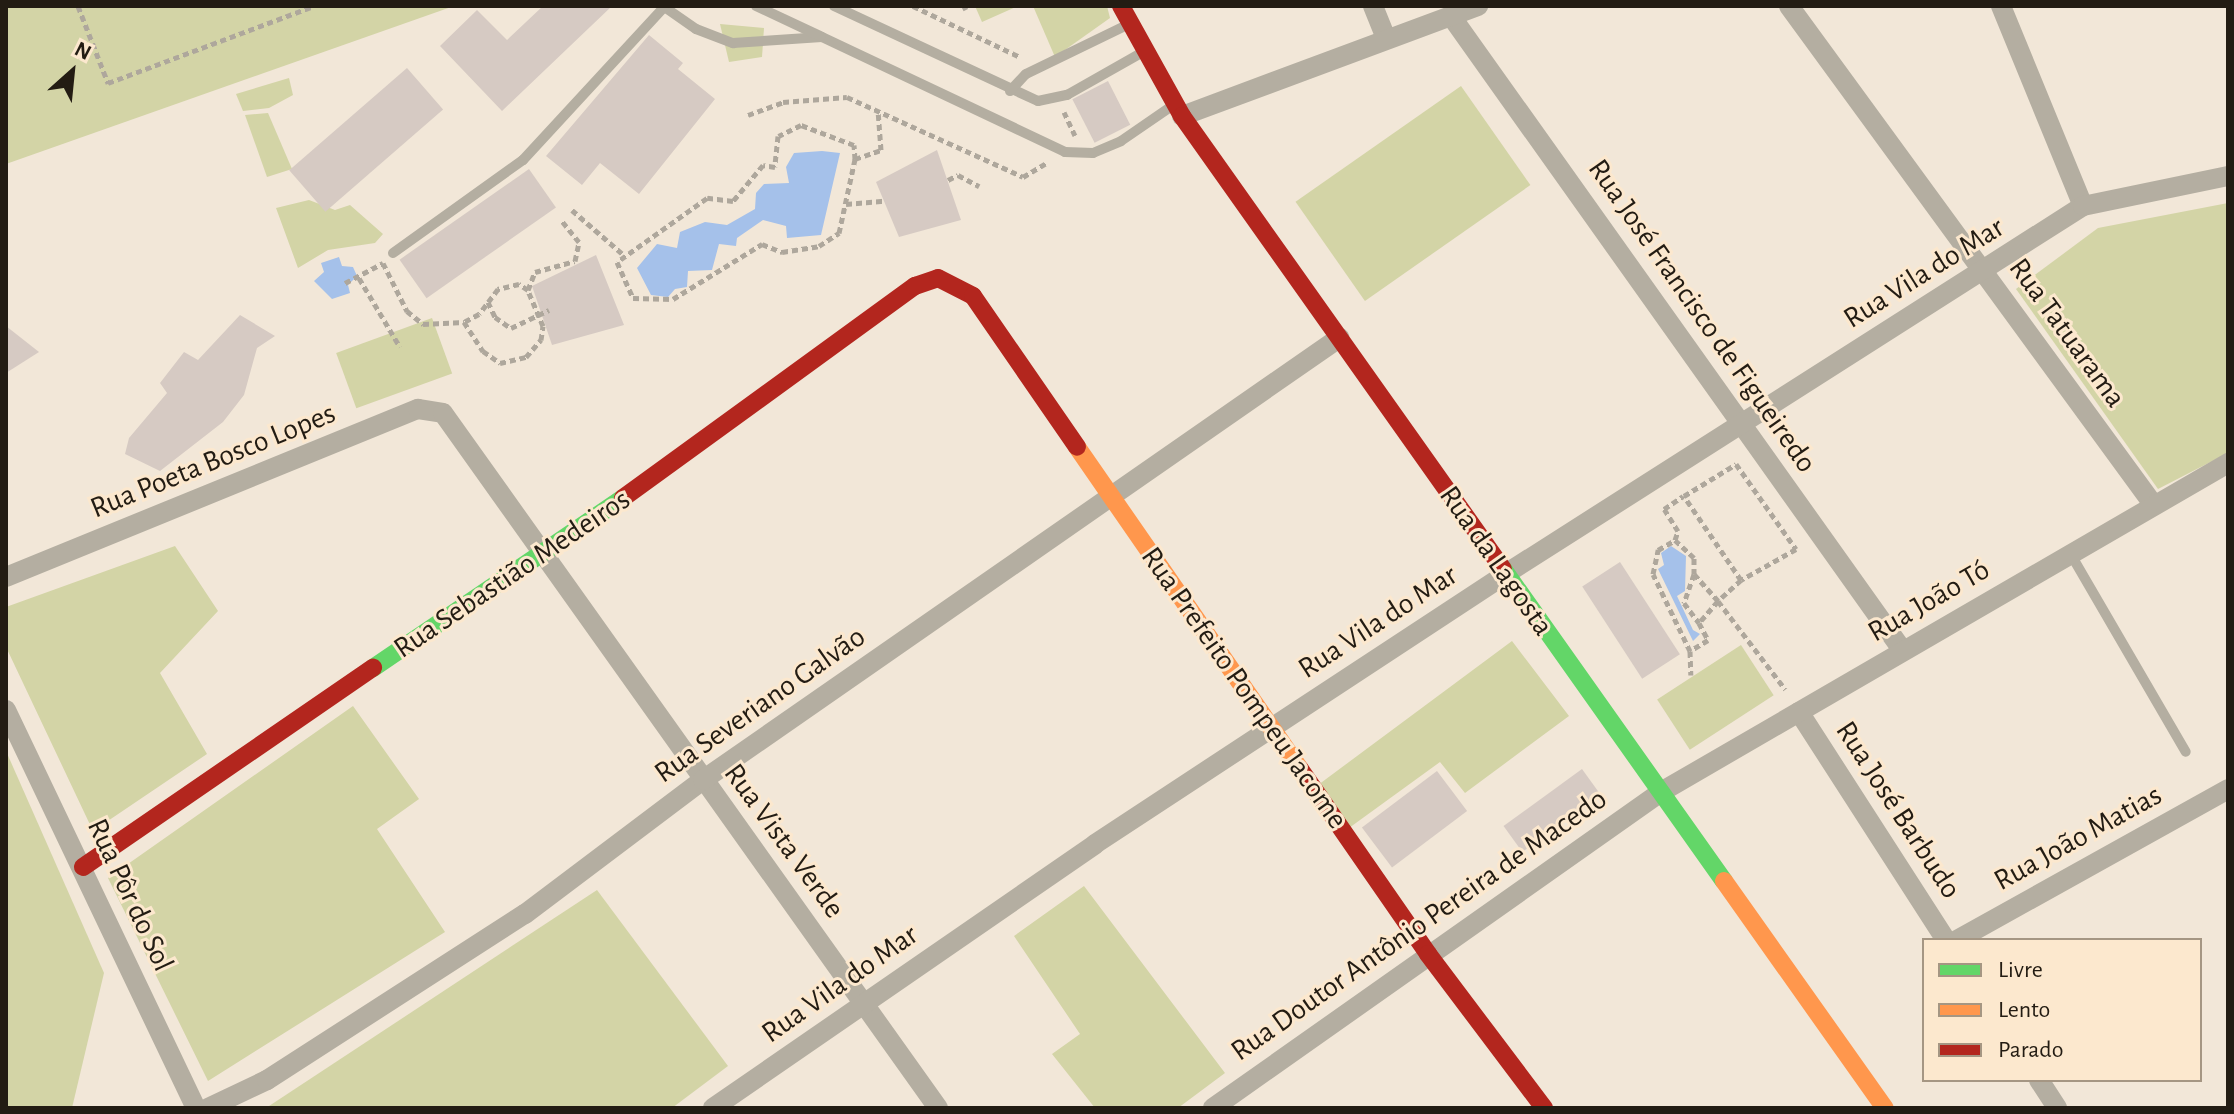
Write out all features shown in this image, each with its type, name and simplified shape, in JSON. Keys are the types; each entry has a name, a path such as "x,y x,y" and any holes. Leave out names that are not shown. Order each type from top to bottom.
{"street":[{"name":"Rua da Lagosta","path":"1121,6 1143,52 1178,110 1504,575 1885,1108"},
{"path":"1373,6 1386,39"},
{"path":"1178,110 1478,6"},
{"name":"Rua Tatuarama","path":"1789,6 1985,270 2153,504"},
{"path":"2001,6 2083,206"},
{"name":"Rua José Francisco de Figueiredo","path":"1451,16 1903,651"},
{"name":"Rua Vila do Mar","path":"713,1108 1272,728 1504,575 2083,206 2228,176"},
{"name":"Rua Prefeito Pompeu Jacome","path":"938,278 973,296 1428,954 1544,1108"},
{"name":"Rua Sebastião Medeiros","path":"83,867 254,746 547,553 915,286 938,278"},
{"name":"Rua Severiano Galvão","path":"208,1108 267,1080 525,914 703,780 1339,338"},
{"name":"Rua Poeta Bosco Lopes","path":"6,577 418,409 443,413"},
{"name":"Rua Vista Verde","path":"443,413 547,553 703,780 938,1108"},
{"name":"Rua João Tó","path":"1661,792 2228,463"},
{"name":"Rua Pôr do Sol","path":"6,710 196,1108"},
{"name":"Rua José Barbudo","path":"1799,712 1945,938"},
{"name":"Rua João Matias","path":"1961,938 2228,789"},
{"name":"Rua Doutor Antônio Pereira de Macedo","path":"1213,1108 1661,792"},
{"path":"2040,1082 2057,1108"}],"lane":[{"path":"393,253 523,160 664,6 696,29 733,43 822,37"},
{"path":"756,6 1065,152 1093,153 1178,110"},
{"path":"838,7 1010,91 1038,101 1067,95 1143,52"},
{"path":"1010,91 1026,74 1129,24"},
{"path":"2070,553 2186,752"}],"path":[{"path":"78,6 108,83 314,6"},
{"path":"855,159 881,150 878,110"},
{"path":"801,125 854,145 855,159 839,233 819,246 782,252 762,244 673,299 633,298 617,262 707,198 733,201 763,165 775,167 778,136 801,125"},
{"path":"948,180 958,175 979,186"},
{"path":"846,204 884,201"},
{"path":"572,210 625,256"},
{"path":"528,290 542,267 575,261 579,242 562,221"},
{"path":"345,283 383,263 407,311 423,324 464,322 505,286 519,284 528,290 538,313 541,340 526,357 506,363 483,351 464,322"},
{"path":"359,278 400,347"},
{"path":"488,302 495,317 511,328 549,310"},
{"path":"1691,675 1690,651 1653,574 1658,550 1675,540 1678,531 1664,509 1736,464 1796,549 1791,555 1741,580 1699,623"},
{"path":"1684,496 1741,580"},
{"path":"1675,540 1694,558 1694,574 1684,603 1708,640 1690,651"},
{"path":"1694,574 1785,689"}],"green space":[{"path":"6,6 454,6 6,164"},
{"path":"975,6 1018,6 982,22"},
{"path":"1033,6 1107,6 1110,18 1055,57"},
{"path":"720,24 764,28 762,57 729,62"},
{"path":"289,78 293,95 269,108 243,111 236,94"},
{"path":"1461,86 1530,185 1365,301 1296,202"},
{"path":"268,113 292,169 267,177 245,115"},
{"path":"309,200 335,210 350,205 383,234 375,243 328,250 298,268 276,208"},
{"path":"2228,203 2228,453 2158,489 2016,289 2098,228"},
{"path":"432,318 452,373 356,408 336,353"},
{"path":"175,546 218,611 160,673 207,754 93,831 6,647 6,607"},
{"path":"1512,641 1569,716 1465,793 1440,762 1349,828 1318,785"},
{"path":"1741,645 1774,695 1690,750 1657,699"},
{"path":"353,706 419,799 377,829 445,932 208,1081 108,878"},
{"path":"6,751 104,973 72,1108 6,1108"},
{"path":"1084,886 1225,1073 1178,1108 1095,1108 1052,1054 1080,1034 1014,936"},
{"path":"597,890 728,1066 672,1108 266,1108"}],"water":[{"path":"794,153 840,153 821,235 787,238 786,226 763,220 737,238 736,246 719,244 712,270 688,271 687,287 675,289 668,297 651,295 637,268 657,244 677,248 680,232 705,222 727,225 755,209 756,193 764,184 789,183 786,167"},
{"path":"339,257 342,266 353,267 357,276 348,285 350,293 332,299 314,281 324,272 321,263"},
{"path":"1671,546 1686,556 1685,591 1677,596 1693,630 1700,634 1693,641 1658,569 1664,565 1661,553"}],"building":[{"path":"543,6 612,6 502,111 440,46 477,10 507,40"},
{"path":"649,35 683,63 678,69 715,99 639,194 600,163 582,185 546,156"},
{"path":"407,68 443,110 325,212 289,170"},
{"path":"1108,81 1130,125 1095,143 1072,99"},
{"path":"937,150 961,220 899,237 876,182"},
{"path":"529,169 556,208 427,298 400,260"},
{"path":"596,255 624,325 552,345 532,286"},
{"path":"240,315 275,336 257,348 244,395 223,422 160,471 125,454 129,438 167,393 160,383 184,352 198,360"},
{"path":"6,326 39,352 6,373"},
{"path":"1620,562 1680,654 1642,679 1582,587"},
{"path":"1582,769 1601,795 1522,852 1504,826"},
{"path":"1437,771 1467,811 1392,868 1362,828"}],"traffic: fast":[{"path":"373,668 623,498"},
{"path":"1503,569 1724,881"}],"traffic: slow":[{"path":"1077,447 1300,769"},
{"path":"1724,881 1885,1108"}],"traffic: jam":[{"path":"1121,6 1182,116 1503,569"},
{"path":"623,498 915,286 938,278 973,296 1077,447"},
{"path":"83,867 373,668"},
{"path":"1300,769 1428,954 1544,1108"}]}
